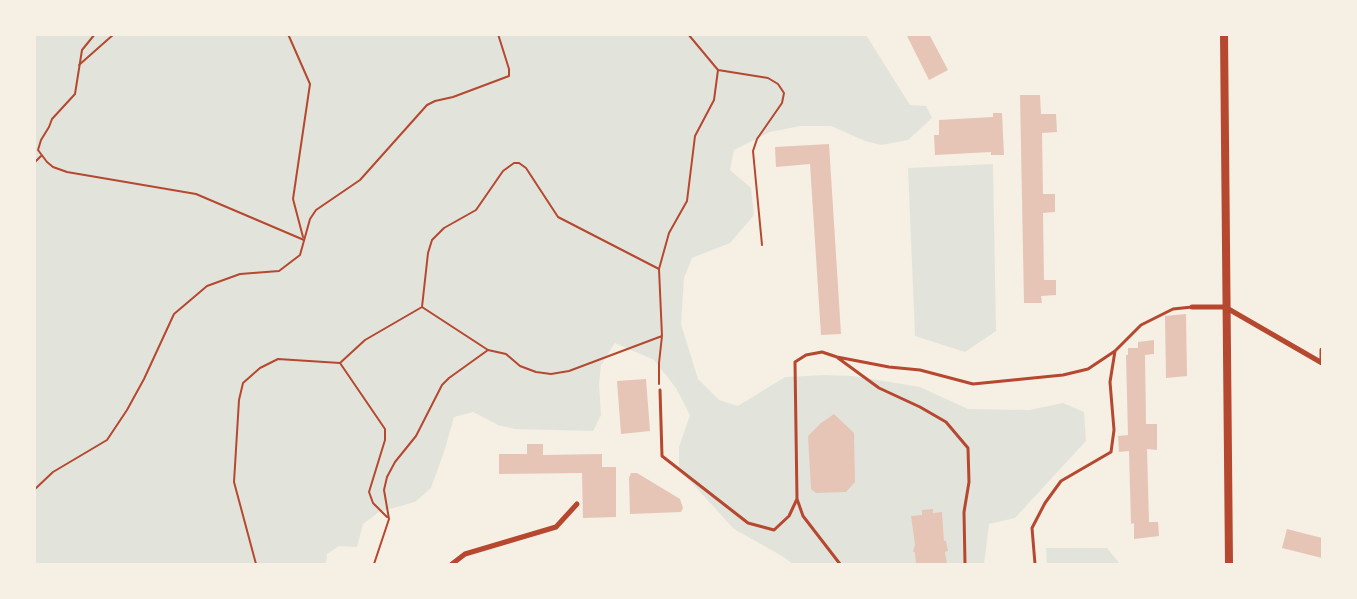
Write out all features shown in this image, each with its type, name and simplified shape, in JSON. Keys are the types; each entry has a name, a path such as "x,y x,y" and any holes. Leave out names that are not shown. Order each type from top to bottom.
{"main road":[{"path":"1224,34 1229,564"}],"street":[{"path":"1192,307 1225,307 1322,362 1323,350"},
{"path":"452,564 465,554 556,527 577,504"}],"lane":[{"path":"840,564 803,516 797,499 795,362 806,354 822,352 889,367 920,370 973,384 1063,375 1088,369 1115,351 1141,326 1173,309 1192,307"},
{"path":"1035,564 1032,528 1045,503 1061,481 1111,452 1114,430 1110,382 1115,351"},
{"path":"837,357 879,388 946,422 968,448 969,483 964,512 965,564"},
{"path":"660,390 662,456 748,523 774,530 789,516 797,499"}],"path":[{"path":"95,34 82,50 75,94 52,119 50,127 41,140 38,150 53,167 59,170 196,194 304,240"},
{"path":"80,65 114,34"},
{"path":"288,34 310,84 293,199 304,240"},
{"path":"34,490 53,472 107,440 133,400 174,314 207,286 240,274 279,271 300,255 310,219 316,210 360,180 427,105 435,100 453,97 509,76 498,34"},
{"path":"688,34 718,70 768,78 778,84 784,93 782,103 757,139 753,151 762,245"},
{"path":"660,390 659,363 662,336 659,269 669,233 687,201 695,136 714,100 718,70"},
{"path":"34,163 42,155"},
{"path":"422,307 428,254 432,240 444,228 476,210 503,171 514,163 519,163 526,168 558,217 659,269"},
{"path":"422,307 488,350 506,354 526,370 561,373 662,336"},
{"path":"256,564 234,482 239,400 243,383 260,368 278,359 339,363 365,340 422,307"},
{"path":"374,564 389,519 384,490 387,477 416,436 442,385 488,350"},
{"path":"339,363 385,429 385,440 369,492 373,503 389,519"}],"shaded area":[{"path":"34,35 866,35 910,105 926,106 932,118 908,140 881,145 865,141 831,126 800,126 770,132 734,150 730,170 751,188 754,215 730,243 692,258 684,278 681,324 698,379 719,400 738,406 785,377 825,375 853,376 920,387 968,409 1029,410 1063,403 1084,412 1086,441 1015,518 989,524 984,564 793,564 734,529 679,469 679,447 690,415 676,388 654,360 615,343 601,365 599,384 601,415 593,431 515,429 498,425 473,412 454,417 431,488 415,502 379,512 363,524 357,547 339,546 327,554 326,564 35,564"},
{"path":"993,164 996,331 965,352 915,336 908,168"},
{"path":"1046,548 1107,548 1120,564 1047,564"}],"building":[{"path":"906,34 929,34 948,70 929,80"},
{"path":"1020,95 1040,95 1041,114 1056,114 1057,132 1042,133 1043,194 1055,194 1055,212 1043,213 1044,280 1056,280 1056,295 1041,296 1042,303 1024,303"},
{"path":"993,113 1002,113 1004,155 991,155 991,152 935,155 934,135 939,135 939,120 993,117"},
{"path":"829,144 841,334 821,335 810,164 776,167 775,147"},
{"path":"1186,314 1187,376 1166,378 1165,316"},
{"path":"1154,340 1154,354 1145,355 1146,424 1157,424 1157,450 1147,449 1149,522 1158,522 1159,536 1134,539 1134,523 1131,524 1129,451 1119,452 1118,436 1128,435 1126,355 1128,355 1128,348 1138,348 1138,342"},
{"path":"646,379 650,431 621,434 617,381"},
{"path":"834,414 854,433 855,482 846,492 816,493 811,489 808,436"},
{"path":"527,444 543,444 543,455 602,454 602,467 616,467 616,517 583,518 582,473 499,474 499,454 527,454"},
{"path":"631,473 637,473 680,499 683,508 681,512 630,514 629,478"},
{"path":"933,509 933,513 942,512 944,541 946,541 948,551 945,552 947,564 916,564 911,516 922,515 922,510"},
{"path":"1287,529 1322,538 1322,558 1282,548"}]}
